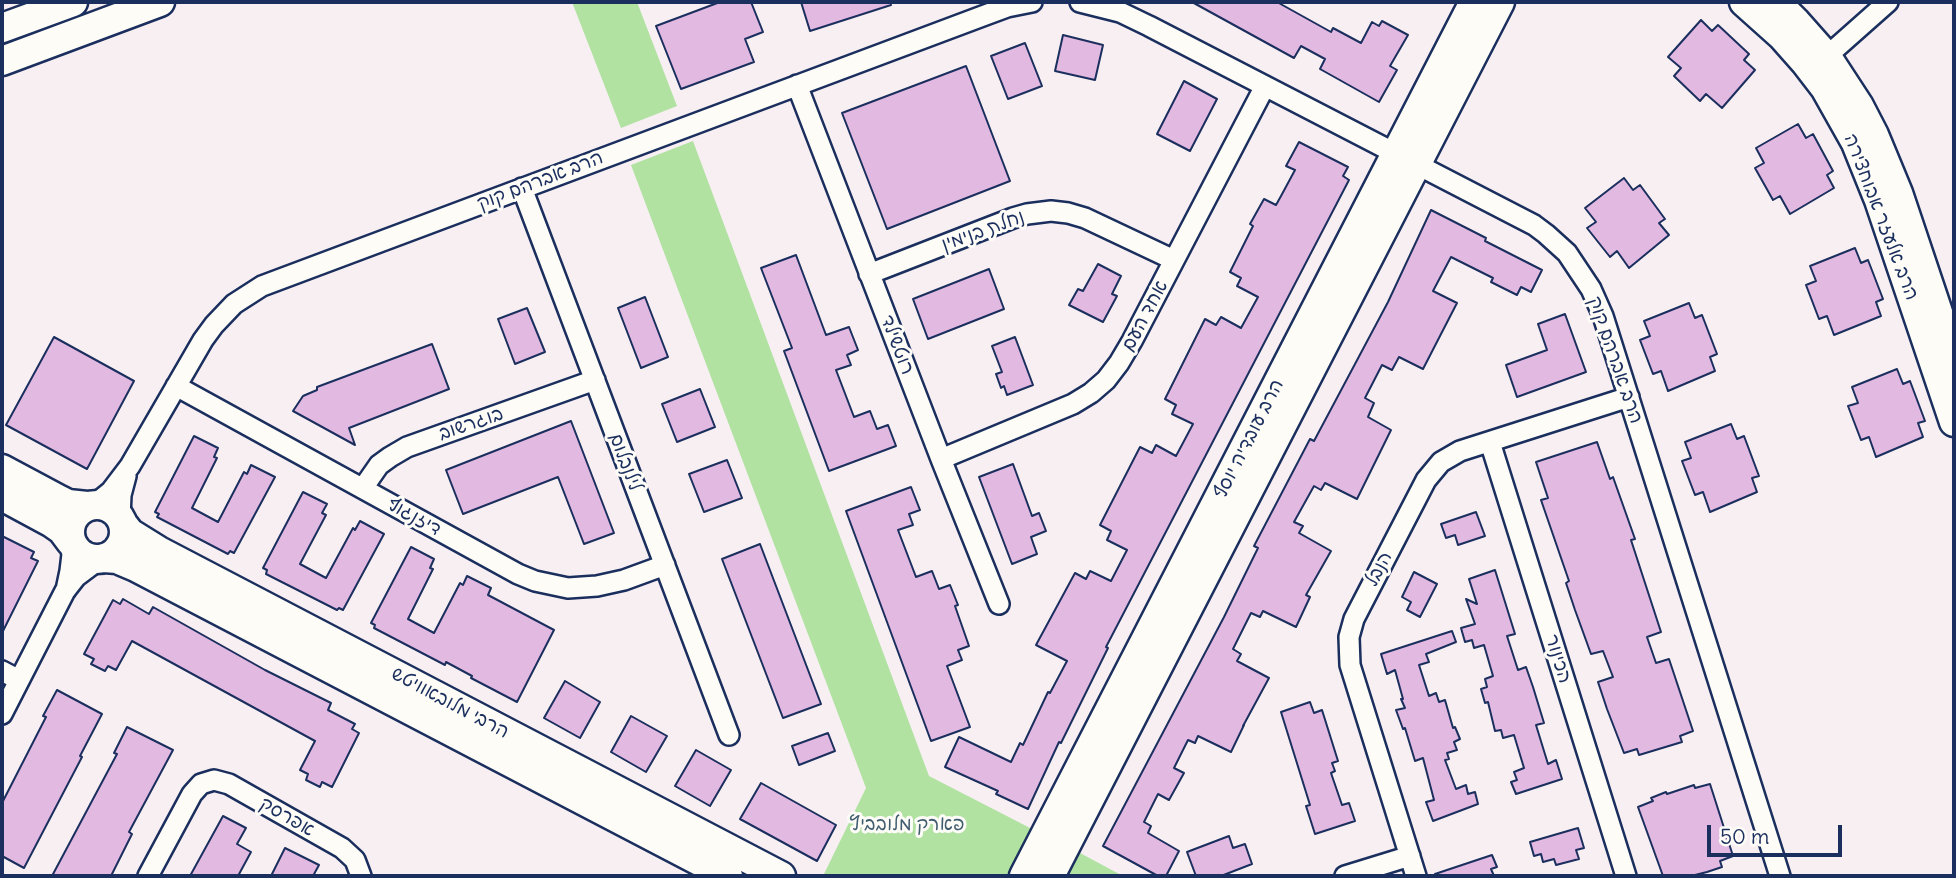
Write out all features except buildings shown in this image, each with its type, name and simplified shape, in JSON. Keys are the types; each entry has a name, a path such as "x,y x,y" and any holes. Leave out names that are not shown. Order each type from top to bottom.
{"street":[{"path":"2,28 73,2"},
{"path":"2,61 160,2"},
{"name":"הרב אברהם קוק","path":"91,505 111,491 130,466 214,325 234,304 252,292 274,281 998,10 1032,2"},
{"name":"הרב אברהם קוק","path":"1080,2 1105,7 1135,18 1534,226 1567,253 1598,302 1780,876"},
{"name":"הרב עובדיה יוסף","path":"1050,876 1405,160 1474,2"},
{"name":"הרב עובדיה יוסף","path":"1024,876 1405,160 1500,2"},
{"name":"הרב אלעזר אבוחצירה","path":"1744,2 1819,64 1859,106 1887,164 1954,359"},
{"name":"הרב אלעזר אבוחצירה","path":"1776,2 1796,22 1819,64 1868,171 1954,422"},
{"path":"1819,64 1888,2"},
{"name":"רוטשילד","path":"797,85 999,604"},
{"name":"אחד העם","path":"941,459 1082,399 1113,371 1126,352 1265,86"},
{"name":"לילנבלום","path":"522,188 729,735"},
{"name":"נחלת בנימין","path":"869,274 1013,218 1042,212 1059,212 1085,218 1174,260"},
{"name":"בוגרשוב","path":"363,488 379,465 407,447 595,380"},
{"name":"דיזנגוף","path":"176,386 518,573 552,586 597,586 631,578 665,565"},
{"name":"הנבל","path":"1416,876 1350,665 1349,637 1354,619 1431,472 1450,456 1629,397"},
{"name":"הכינור","path":"1490,442 1626,876"},
{"name":"הרב אברהם קוק","path":"121,521 121,495 130,466"},
{"path":"2,469 68,504 111,509 121,521 124,533 116,552 76,577 65,591 10,676 2,714"},
{"path":"2,496 52,523 65,533 84,556 102,559"},
{"path":"65,591 70,571 71,523 79,511 91,505"},
{"name":"הרבי מלובאוויטש","path":"121,521 130,533 159,551 781,876"},
{"name":"הרבי מלובאוויטש","path":"102,559 122,560 136,567 728,876"},
{"name":"אפרסק","path":"149,876 197,786 219,780 342,849 355,860 361,873"},
{"path":"1345,876 1410,856"}],"green space":[{"path":"572,2 637,2 677,106 621,128"},
{"name":"פארק מלובביץ","path":"693,141 929,776 1034,830 1012,876 823,876 866,788 631,165"},
{"path":"1080,853 1123,876 1068,876"}]}
